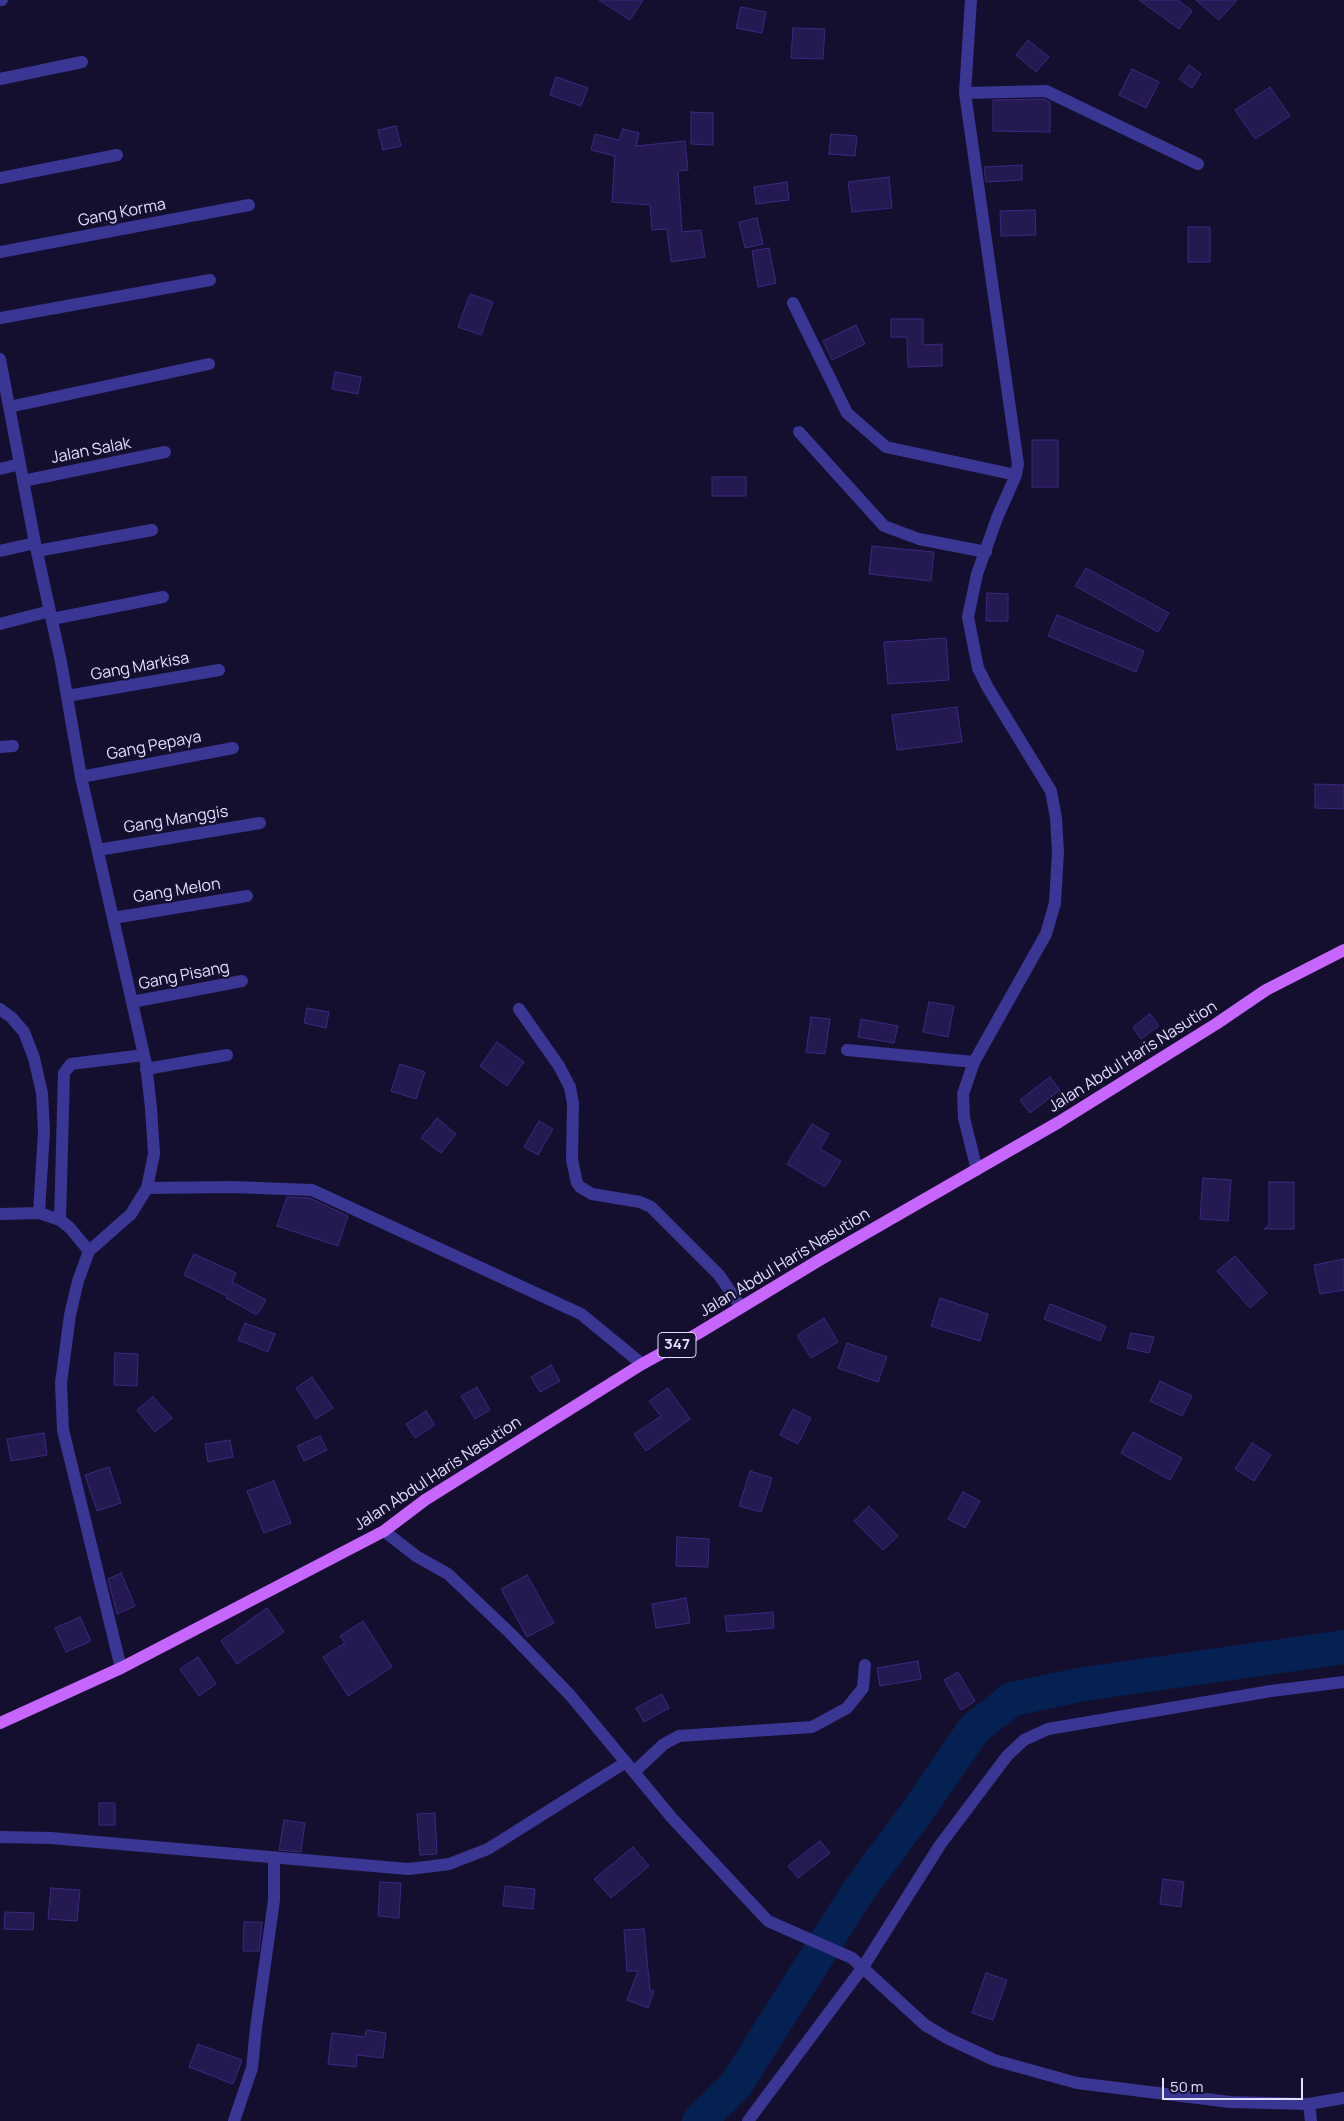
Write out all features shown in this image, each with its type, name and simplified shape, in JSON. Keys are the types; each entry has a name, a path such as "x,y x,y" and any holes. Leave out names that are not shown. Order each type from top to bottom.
{"main road":[{"name":"Jalan Abdul Haris Nasution","path":"0,1723 121,1668 384,1531 425,1500 642,1364 977,1170 1125,1081 1266,990 1344,950"}],"street":[{"path":"971,0 965,93 1018,464 1016,475 978,574 968,617 978,668 988,688 1052,791 1056,818 1058,874 1055,903 1046,934 974,1062 963,1094 963,1108 977,1170"},
{"path":"0,78 82,62"},
{"path":"965,93 1046,91 1198,164"},
{"path":"0,178 117,156"},
{"name":"Gang Korma","path":"0,252 249,205"},
{"path":"0,318 210,280"},
{"path":"792,304 847,413 886,447 1016,475"},
{"path":"0,359 6,402 51,615 81,777 144,1055 154,1154 147,1188 131,1214 89,1251 78,1282 70,1315 61,1383 64,1430 121,1668"},
{"path":"6,402 209,364"},
{"path":"799,432 884,526 919,539 986,552"},
{"name":"Jalan Salak","path":"23,481 165,452"},
{"path":"0,469 20,464"},
{"path":"0,551 152,530"},
{"path":"0,624 162,597"},
{"name":"Gang Markisa","path":"67,696 219,670"},
{"name":"Gang Pepaya","path":"81,777 233,748"},
{"name":"Gang Manggis","path":"98,850 260,823"},
{"name":"Gang Melon","path":"112,918 247,896"},
{"name":"Gang Pisang","path":"132,1002 242,981"},
{"path":"0,1009 12,1018 24,1032 34,1058 42,1094 44,1131 39,1213"},
{"path":"519,1009 559,1066 570,1087 573,1104 572,1160 577,1183 592,1194 640,1202 651,1207 718,1275 741,1308"},
{"path":"847,1050 974,1062"},
{"path":"60,1220 64,1073 71,1064 144,1055"},
{"path":"146,1069 228,1055"},
{"path":"147,1188 233,1187 312,1190 581,1314 642,1364"},
{"path":"0,1214 39,1213 60,1220 70,1228 89,1251"},
{"path":"384,1531 416,1556 448,1574 510,1633 570,1695 672,1818 768,1921 852,1958 925,2025 946,2038 994,2060 1077,2083 1230,2102 1309,2104 1344,2098"},
{"path":"0,1837 51,1838 408,1869 449,1864 488,1849 630,1767 679,1736 812,1727 847,1708 863,1688 865,1665"},
{"path":"748,2121 863,1967 940,1845 1007,1756 1024,1740 1048,1729 1271,1691 1344,1682"},
{"path":"234,2121 252,2068 274,1900 274,1858"},
{"path":"1309,2104 1311,2121"}],"building":[{"path":"599,0 643,0 630,20"},
{"path":"1139,0 1178,0 1192,11 1179,29"},
{"path":"1196,0 1237,0 1219,20"},
{"path":"741,7 766,12 762,33 736,28"},
{"path":"793,28 825,29 823,59 791,58"},
{"path":"1028,40 1049,57 1036,72 1016,55"},
{"path":"1189,65 1201,74 1192,88 1179,79"},
{"path":"1132,69 1159,82 1146,108 1119,95"},
{"path":"556,77 588,88 581,106 550,95"},
{"path":"1270,87 1290,116 1255,139 1235,110"},
{"path":"1044,99 1050,102 1050,132 993,131 993,100"},
{"path":"691,112 713,113 713,145 691,144"},
{"path":"396,126 401,146 383,150 378,130"},
{"path":"623,129 639,133 636,146 685,141 688,170 678,171 682,232 701,230 705,257 671,262 667,229 652,230 650,205 612,202 615,156 591,150 595,134 619,140"},
{"path":"831,134 857,136 855,156 829,154"},
{"path":"1022,165 1022,180 986,182 984,167"},
{"path":"889,177 892,208 852,212 848,182"},
{"path":"787,182 789,200 756,204 754,187"},
{"path":"1035,210 1036,235 1001,236 1000,211"},
{"path":"757,218 763,244 745,248 739,222"},
{"path":"1188,227 1210,227 1210,262 1188,262"},
{"path":"769,248 776,283 758,287 752,251"},
{"path":"470,294 493,302 481,335 458,327"},
{"path":"891,319 923,319 923,345 942,344 942,366 908,367 907,337 891,337"},
{"path":"856,325 865,344 832,360 823,341"},
{"path":"335,372 361,377 358,394 332,389"},
{"path":"1032,440 1058,440 1058,487 1032,487"},
{"path":"712,477 746,477 746,496 712,496"},
{"path":"872,546 934,552 931,581 869,574"},
{"path":"1086,568 1169,613 1158,632 1075,586"},
{"path":"987,593 1008,594 1008,621 986,621"},
{"path":"1057,615 1144,651 1136,672 1048,636"},
{"path":"946,638 949,680 888,684 884,642"},
{"path":"957,707 962,742 897,750 892,715"},
{"path":"1315,784 1344,785 1344,809 1315,808"},
{"path":"929,1002 954,1006 948,1037 923,1032"},
{"path":"307,1008 329,1012 326,1028 304,1023"},
{"path":"1150,1014 1159,1026 1141,1039 1133,1027"},
{"path":"811,1017 830,1019 825,1054 806,1052"},
{"path":"861,1019 898,1026 894,1043 858,1037"},
{"path":"497,1042 524,1062 507,1086 480,1066"},
{"path":"400,1064 425,1072 416,1099 391,1091"},
{"path":"1050,1077 1060,1090 1030,1113 1020,1100"},
{"path":"437,1118 456,1134 441,1153 421,1138"},
{"path":"539,1121 553,1129 538,1155 524,1147"},
{"path":"812,1124 829,1134 820,1149 841,1161 825,1187 787,1164"},
{"path":"1203,1178 1231,1180 1228,1221 1200,1219"},
{"path":"1269,1182 1294,1182 1294,1229 1264,1229 1269,1225"},
{"path":"287,1197 310,1198 348,1216 338,1246 277,1226"},
{"path":"194,1254 236,1273 232,1282 266,1300 257,1315 226,1298 227,1296 184,1275"},
{"path":"1235,1256 1267,1293 1250,1308 1217,1271"},
{"path":"1344,1259 1344,1290 1320,1294 1314,1265"},
{"path":"940,1298 988,1314 980,1341 931,1326"},
{"path":"1050,1304 1106,1326 1100,1341 1044,1319"},
{"path":"824,1318 838,1342 811,1358 797,1335"},
{"path":"245,1323 275,1334 268,1352 238,1340"},
{"path":"1131,1333 1154,1337 1149,1353 1127,1348"},
{"path":"847,1343 887,1357 878,1382 838,1368"},
{"path":"115,1353 138,1354 137,1386 114,1385"},
{"path":"551,1365 560,1381 540,1392 531,1377"},
{"path":"312,1377 333,1408 316,1419 296,1388"},
{"path":"1160,1381 1192,1396 1182,1416 1150,1401"},
{"path":"477,1387 490,1410 475,1419 461,1396"},
{"path":"668,1388 690,1419 646,1451 634,1434 661,1416 649,1401"},
{"path":"153,1397 172,1418 155,1432 137,1410"},
{"path":"793,1409 811,1418 798,1444 780,1435"},
{"path":"426,1411 435,1425 415,1438 406,1424"},
{"path":"1133,1432 1182,1458 1170,1480 1121,1453"},
{"path":"44,1433 47,1455 11,1461 7,1439"},
{"path":"320,1436 327,1450 304,1461 297,1446"},
{"path":"230,1440 233,1457 208,1462 205,1444"},
{"path":"1252,1443 1271,1455 1254,1481 1235,1469"},
{"path":"109,1467 121,1503 97,1511 85,1475"},
{"path":"750,1471 772,1478 761,1512 739,1506"},
{"path":"274,1481 291,1523 264,1533 247,1491"},
{"path":"963,1492 980,1501 965,1528 948,1519"},
{"path":"869,1506 898,1536 883,1550 854,1521"},
{"path":"677,1537 709,1539 708,1567 676,1566"},
{"path":"121,1573 135,1606 117,1614 108,1579"},
{"path":"527,1575 554,1623 527,1637 501,1589"},
{"path":"686,1598 690,1623 656,1628 652,1604"},
{"path":"267,1608 284,1632 237,1664 221,1641"},
{"path":"773,1612 774,1628 727,1632 725,1616"},
{"path":"80,1617 91,1641 66,1652 55,1628"},
{"path":"363,1621 392,1667 348,1696 323,1657 345,1643 340,1636"},
{"path":"198,1657 216,1684 199,1696 180,1669"},
{"path":"918,1661 921,1679 880,1686 877,1668"},
{"path":"958,1672 975,1701 961,1710 944,1680"},
{"path":"662,1694 669,1708 644,1722 636,1708"},
{"path":"99,1803 115,1803 115,1825 99,1825"},
{"path":"435,1813 437,1854 420,1855 417,1814"},
{"path":"284,1820 305,1823 301,1852 279,1850"},
{"path":"820,1841 830,1853 798,1878 788,1866"},
{"path":"633,1847 649,1866 611,1898 594,1879"},
{"path":"1163,1879 1184,1882 1181,1907 1160,1904"},
{"path":"380,1882 401,1883 399,1918 378,1916"},
{"path":"505,1886 535,1889 533,1909 503,1906"},
{"path":"51,1888 80,1890 77,1921 48,1919"},
{"path":"5,1912 34,1913 33,1930 4,1929"},
{"path":"244,1922 262,1922 259,1951 243,1951"},
{"path":"644,1929 650,1990 654,1991 648,2008 627,2000 638,1971 627,1971 624,1930"},
{"path":"986,1973 1007,1980 993,2020 972,2013"},
{"path":"366,2030 386,2033 383,2058 357,2055 356,2067 328,2064 332,2033 365,2037"},
{"path":"198,2044 242,2060 233,2084 189,2067"}],"waterway":[{"path":"699,2121 735,2086 857,1893 919,1809 974,1729 1012,1699 1084,1684 1344,1647"}]}
